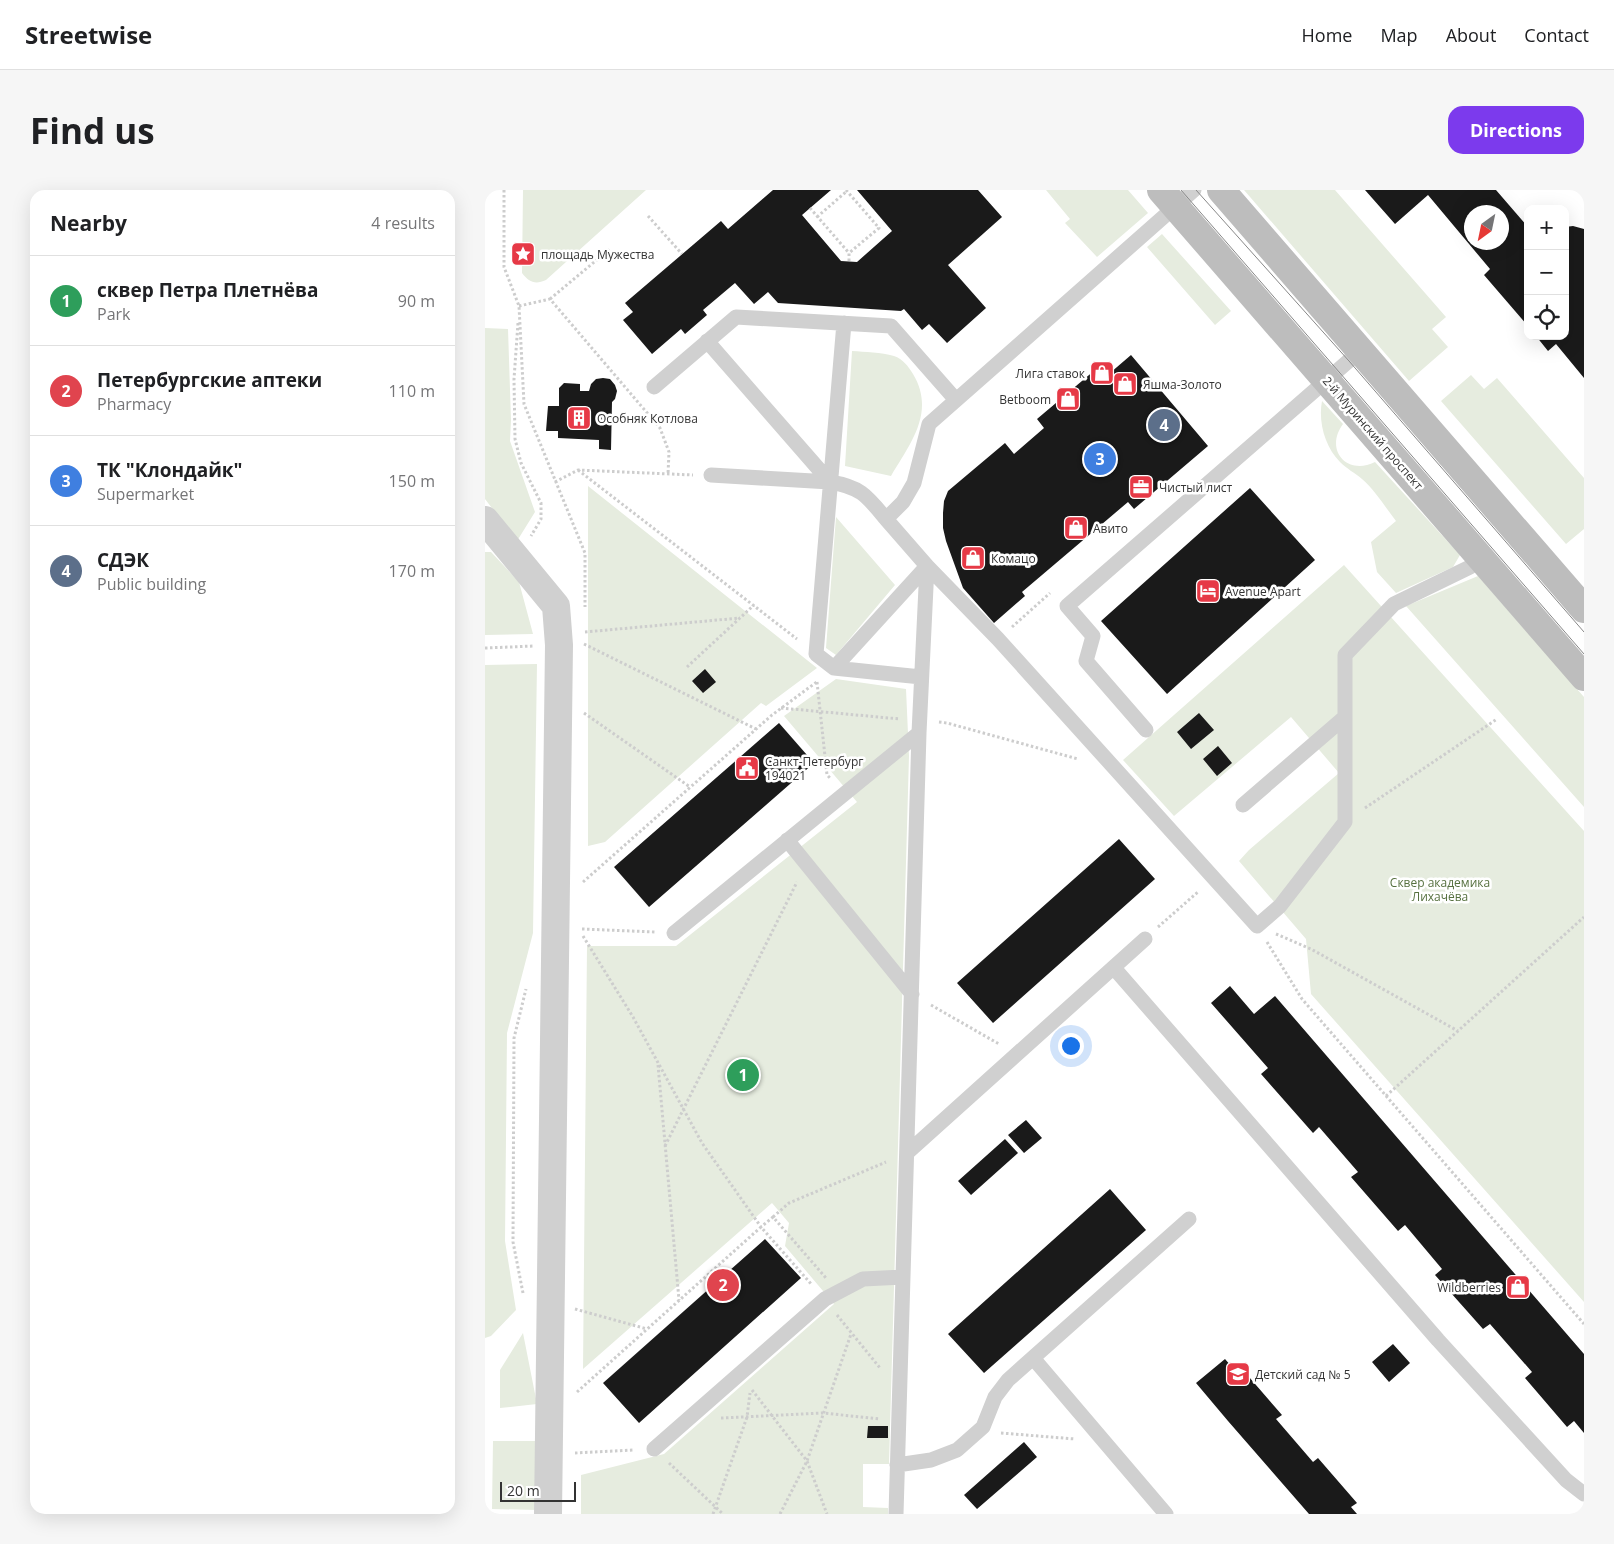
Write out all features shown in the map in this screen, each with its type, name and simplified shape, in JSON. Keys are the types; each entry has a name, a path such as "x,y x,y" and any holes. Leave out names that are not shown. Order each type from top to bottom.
{"main road":[{"path":"1221,190 1584,609"},
{"name":"2-й Муринский проспект","path":"1177,196 1326,380 1584,677"}],"street":[{"path":"485,520 556,606 559,645 549,1514"}],"lane":[{"path":"886,519 903,502 914,483 929,424 1177,196"},
{"path":"654,387 736,317 891,326 956,400"},
{"path":"844,323 816,654 834,668 921,678"},
{"path":"707,341 830,482"},
{"path":"1146,730 1087,661 1093,636 1067,606 1360,351"},
{"path":"711,475 830,482 848,485 866,495 927,566 998,639 1257,926 1280,906 1345,822 1345,655 1394,604 1470,567 1481,558"},
{"path":"834,668 927,566"},
{"path":"896,1514 898,1390 919,727 927,566"},
{"path":"1243,805 1345,717"},
{"path":"673,933 787,840 919,727"},
{"path":"787,840 911,994"},
{"path":"907,1153 1145,939"},
{"path":"1113,968 1438,1340 1566,1480 1584,1494"},
{"path":"897,1465 931,1460 957,1450 983,1427 995,1397 1008,1380 1189,1219"},
{"path":"654,1449 825,1300 863,1279 903,1277"},
{"path":"1033,1358 1166,1514"}],"path":[{"path":"504,190 504,268 519,306 524,404 585,553"},
{"path":"817,217 847,190 879,228 849,254"},
{"path":"810,208 849,254 849,261"},
{"path":"648,216 682,254"},
{"path":"519,306 550,299 611,248"},
{"path":"550,299 661,428 669,452 668,474"},
{"path":"555,482 578,470 711,475"},
{"path":"578,470 816,654"},
{"path":"687,666 754,605"},
{"path":"584,632 740,618"},
{"path":"584,644 756,729"},
{"path":"485,648 535,646"},
{"path":"579,885 756,729 834,668"},
{"path":"817,681 827,775"},
{"path":"781,708 919,727 947,723 1116,769"},
{"path":"583,712 690,787"},
{"path":"1345,822 1497,719"},
{"path":"665,1146 806,864"},
{"path":"1145,939 1214,878"},
{"path":"1386,1096 1584,917"},
{"path":"1257,926 1311,949 1458,1031"},
{"path":"1257,926 1302,999 1584,1324"},
{"path":"673,933 579,929 633,1017 702,1143 761,1227 825,1300 898,1390"},
{"path":"911,994 1017,1054"},
{"path":"658,1063 679,1301"},
{"path":"575,1394 789,1203 907,1153"},
{"path":"773,1217 839,1292"},
{"path":"575,1309 647,1329"},
{"path":"780,1514 807,1461 851,1333"},
{"path":"713,1514 747,1417 751,1388 807,1461 827,1514"},
{"path":"703,1406 715,1419 823,1413 898,1421"},
{"path":"983,1427 1004,1434 1103,1441"},
{"path":"574,1454 654,1449 723,1514"}],"green space":[{"path":"523,190 646,190 546,280 535,282 527,279 522,273"},
{"path":"1046,190 1128,190 1148,213 1097,257 1065,223 1070,219"},
{"path":"1244,190 1335,190 1446,317 1432,329 1448,347 1409,381"},
{"path":"1162,234 1231,311 1215,325 1147,247"},
{"path":"485,328 508,329 510,441 535,512 517,541 485,499"},
{"path":"852,351 897,357 909,368 919,388 922,401 918,427 906,452 891,476 845,466"},
{"path":"1471,375 1484,389 1497,378 1584,478 1584,529 1566,544 1441,401"},
{"path":"1322,401 1343,424 1336,443 1337,451 1341,458 1356,466 1375,462 1460,555 1453,567 1396,593 1377,572 1371,542 1396,521 1371,488 1345,467 1330,449 1322,426"},
{"path":"588,486 817,668 766,706 761,703 605,842 588,846"},
{"path":"836,517 895,585 836,655 826,648"},
{"path":"485,552 491,552 519,582 533,634 485,635"},
{"name":"Сквер академика Лихачёва","path":"1344,565 1584,831 1584,1302 1311,994 1306,939 1239,861 1249,850 1339,773 1291,717 1174,816 1123,760"},
{"path":"1478,576 1584,697 1584,807 1406,606"},
{"path":"537,664 533,933 507,1033 505,1241 516,1310 491,1336 485,1338 485,665"},
{"path":"836,679 906,689 909,756 889,1464 863,1464 863,1507 888,1508 888,1514 581,1514 581,1475 664,1454 834,1304 785,1246 789,1223 772,1203 583,1369 587,946 676,946 857,802 784,716"},
{"path":"523,1333 537,1404 500,1408 500,1370"},
{"path":"493,1441 537,1441 537,1510 492,1509"}],"building":[{"path":"773,190 831,190 802,215 841,261 857,262 892,231 857,190 978,190 1002,217 948,265 986,308 947,343 929,324 922,330 904,309 901,311 778,303 768,292 754,304 735,283 703,310 707,315 685,334 681,329 652,354 623,320 633,312 625,303 721,221 728,229"},
{"path":"1365,190 1496,190 1509,205 1464,205 1464,238 1428,195 1395,224"},
{"path":"1509,205 1524,222 1524,321 1484,275 1490,269 1474,250 1509,250"},
{"path":"1569,226 1584,229 1584,378 1556,344 1548,351 1539,340 1569,340"},
{"path":"1131,355 1208,446 1134,509 1128,502 1022,592 1025,596 994,623 963,588 946,541 943,528 943,513 944,501 948,491 1005,443 1014,454 1044,428 1037,419 1102,364 1110,373"},
{"name":"Особняк Котлова","path":"596,379 610,379 617,391 612,402 611,450 599,449 599,440 558,438 558,431 546,431 548,406 559,406 559,388 564,383 580,384 580,391 589,391 591,384"},
{"name":"Avenue Apart","path":"1250,488 1315,560 1167,694 1101,621"},
{"path":"705,669 716,682 703,693 692,681"},
{"path":"1199,713 1214,730 1191,749 1177,732"},
{"path":"779,723 814,763 649,907 614,867"},
{"path":"1218,746 1232,763 1217,776 1203,759"},
{"path":"1119,839 1155,879 993,1023 957,983"},
{"path":"1230,986 1254,1014 1275,996 1584,1354 1584,1433 1574,1421 1567,1427 1525,1378 1532,1372 1490,1324 1483,1329 1435,1275 1442,1269 1405,1225 1398,1231 1351,1177 1358,1172 1319,1127 1313,1133 1261,1074 1268,1068 1211,1003"},
{"path":"1026,1120 1042,1138 1024,1153 1008,1135"},
{"path":"1005,1139 1018,1153 971,1195 958,1181"},
{"path":"1110,1189 1146,1230 984,1373 948,1334"},
{"path":"765,1239 801,1278 639,1423 603,1383"},
{"path":"1393,1344 1410,1363 1389,1382 1372,1362"},
{"path":"1225,1359 1238,1374 1243,1370 1282,1415 1276,1419 1313,1462 1318,1458 1357,1503 1351,1507 1357,1514 1309,1514 1228,1421 1196,1383"},
{"path":"868,1426 888,1426 888,1438 867,1438"},
{"path":"1024,1442 1037,1457 977,1509 964,1495"}],"tram line":[{"path":"1181,190 1584,654"},
{"path":"1196,190 1349,361 1584,632"}],"place":[{"name":"площадь Мужества","path":"523,254"},
{"name":"Лига ставок","path":"1102,373"},
{"name":"Яшма-Золото","path":"1125,384"},
{"name":"Betboom","path":"1068,399"},
{"name":"Особняк Котлова","path":"579,418"},
{"name":"СДЭК","path":"1164,425"},
{"name":"ТК \"Клондайк\"","path":"1100,459"},
{"name":"Чистый лист","path":"1141,487"},
{"name":"Авито","path":"1076,528"},
{"name":"Комацо","path":"973,558"},
{"name":"Avenue Apart","path":"1208,591"},
{"name":"Санкт-Петербург 194021","path":"747,768"},
{"name":"сквер Петра Плетнёва","path":"743,1075"},
{"name":"Петербургские аптеки","path":"723,1285"},
{"name":"Wildberries","path":"1518,1287"},
{"name":"Детский сад № 5","path":"1238,1374"}]}
